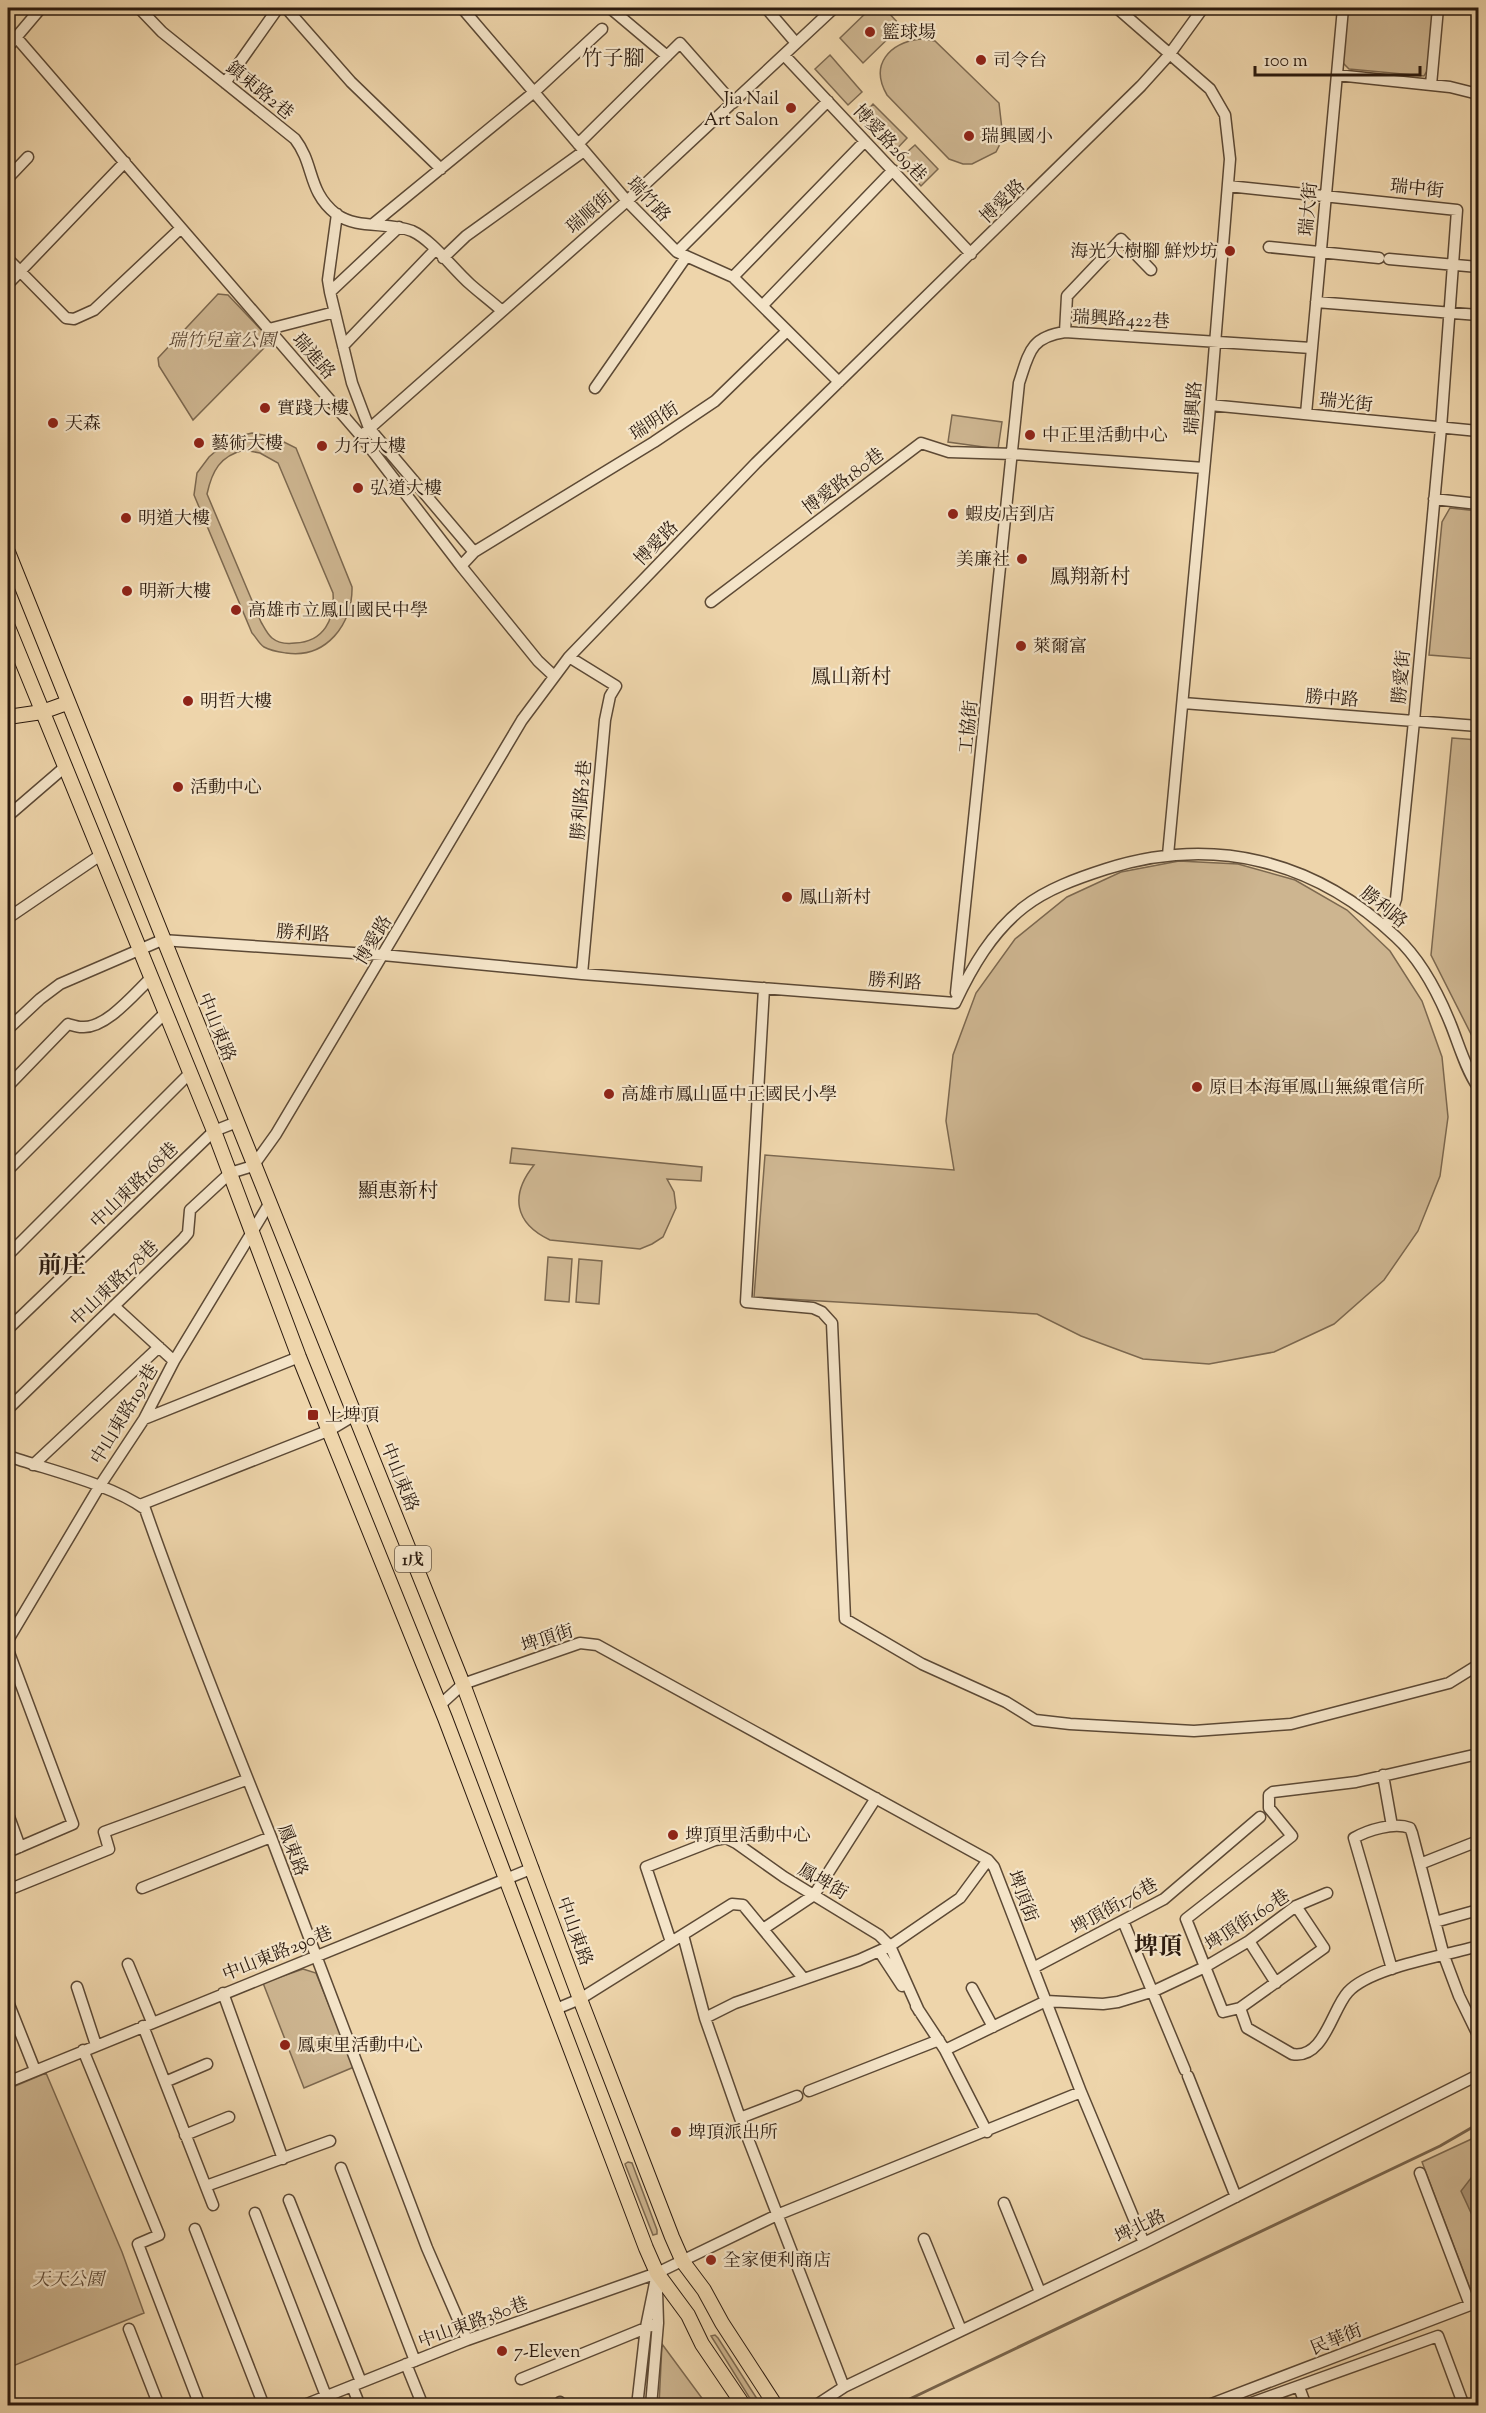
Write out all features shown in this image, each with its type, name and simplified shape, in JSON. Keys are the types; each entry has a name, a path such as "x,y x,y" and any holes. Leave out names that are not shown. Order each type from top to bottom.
{"main road":[{"name":"中山東路","path":"8,552 67,703 144,888 162,940 463,1684 580,1999 683,2262 704,2290 722,2323 776,2406"},
{"name":"1戊","path":"8,627 214,1131 299,1357 507,1878 657,2273 688,2315 702,2344 744,2406"},
{"path":"8,717 42,712 67,703"}],"street":[{"path":"8,47 41,8"},
{"name":"鎮東路2巷","path":"139,8 162,32 295,139 308,161 315,190 337,214"},
{"path":"225,83 278,8"},
{"path":"286,8 351,82 441,169"},
{"name":"瑞竹路","path":"462,8 627,201 681,254 733,277 839,382"},
{"path":"610,8 667,56"},
{"path":"766,8 796,44"},
{"name":"瑞順街","path":"365,432 627,201 834,8"},
{"name":"瑞興路","path":"1117,8 1210,89 1225,114 1230,159 1210,405 1168,855"},
{"name":"博愛路","path":"253,1166 276,1134 522,720 569,657 756,463 1141,86 1169,55 1203,8"},
{"name":"瑞大街","path":"1306,414 1343,8"},
{"path":"1431,85 1437,8"},
{"path":"373,224 533,93 602,29"},
{"name":"瑞進路","path":"16,37 269,329 365,432 461,566 538,661 554,676"},
{"path":"343,346 439,254 466,236 581,147 680,43 733,103"},
{"name":"博愛路269巷","path":"784,55 971,254"},
{"path":"1337,75 1450,87 1479,94"},
{"path":"595,388 681,254 828,101"},
{"path":"733,277 865,141"},
{"path":"8,178 28,157"},
{"path":"8,284 125,162"},
{"path":"763,305 893,170"},
{"name":"瑞中街","path":"1228,186 1457,210 1441,428"},
{"path":"474,552 365,432 328,280 337,214 351,221 399,227 423,238 471,286 502,310"},
{"path":"330,292 399,227"},
{"path":"8,259 66,318 74,318 94,310 182,228"},
{"path":"1065,332 1066,296 1121,239 1151,270"},
{"path":"1269,247 1479,267"},
{"path":"1316,302 1479,315"},
{"path":"269,329 335,312"},
{"name":"瑞明街","path":"461,566 474,552 654,442 715,401 787,331"},
{"name":"瑞興路422巷","path":"1013,454 1019,383 1029,351 1046,335 1065,332 1311,348"},
{"name":"瑞光街","path":"1210,405 1479,431"},
{"name":"勝愛街","path":"1386,928 1396,899 1441,428"},
{"name":"博愛路180巷","path":"711,602 921,443 949,452 1013,454"},
{"path":"1013,454 1204,468"},
{"name":"工協街","path":"956,1003 1013,454"},
{"path":"1434,499 1479,504"},
{"name":"勝利路2巷","path":"569,657 616,686 610,696 605,720 582,974"},
{"name":"勝中路","path":"1183,703 1479,726"},
{"path":"8,816 66,766"},
{"name":"勝利路","path":"8,1029 60,984 162,940 383,955 582,974 956,1003 974,963 1000,931 1023,908 1047,893 1086,875 1129,862 1191,853 1253,858 1281,866 1316,880 1342,894 1386,928 1398,939 1438,996 1479,1087"},
{"path":"8,918 102,854"},
{"path":"8,1086 68,1024 90,1026 112,1016 151,978"},
{"path":"764,988 746,1302 813,1308 822,1312 832,1323 845,1619 922,1664 1006,1702 1035,1720 1070,1724 1194,1731 1291,1724 1449,1683 1479,1665"},
{"path":"8,1170 165,1013"},
{"path":"8,1256 190,1073"},
{"name":"中山東路168巷","path":"8,1329 214,1131 237,1122"},
{"path":"230,1173 253,1166"},
{"name":"中山東路178巷","path":"8,1409 183,1239 188,1233 190,1210 230,1173"},
{"name":"中山東路192巷","path":"8,1640 99,1487 144,1419 174,1361 269,1204"},
{"path":"114,1306 174,1361"},
{"path":"33,1465 159,1347"},
{"path":"144,1419 299,1357"},
{"path":"8,1456 99,1487 140,1505 330,1430 355,1415"},
{"name":"鳳東路","path":"140,1505 145,1509 179,1607 246,1780 271,1837 427,2248 467,2340"},
{"name":"埤頂街","path":"440,1706 463,1684 580,1643 597,1645 988,1860 994,1867 1081,2092 1143,2243"},
{"path":"8,1650 73,1824 8,1852"},
{"path":"1296,1906 1324,1948 1240,2008 1223,2012 1186,1919 1292,1836 1269,1808 1269,1795 1273,1792 1345,1784 1479,1754"},
{"path":"1383,1775 1392,1827"},
{"path":"8,1890 109,1849 104,1832 246,1780"},
{"path":"763,1929 814,1895 876,1798"},
{"path":"8,1814 20,1846"},
{"name":"埤頂街176巷","path":"1034,1968 1164,1899 1260,1817"},
{"path":"1392,1969 1354,1838 1362,1833 1399,1825 1410,1828 1444,1956 1459,1996 1479,2035"},
{"path":"142,1888 271,1837"},
{"name":"鳳埤街","path":"671,1942 646,1867 715,1840 726,1839 783,1877 867,1926 890,1946 919,2011"},
{"path":"1420,1864 1479,1841"},
{"path":"705,2018 735,2003 890,1946 960,1898 988,1860"},
{"name":"中山東路290巷","path":"8,2082 533,1868"},
{"name":"埤頂街160巷","path":"1046,2001 1103,2004 1154,1991 1205,1967 1249,1941 1296,1906 1327,1893"},
{"path":"556,2009 580,1999 732,1904 743,1905 804,1979"},
{"path":"1435,1922 1479,1910"},
{"path":"1123,1921 1154,1991 1236,2197"},
{"path":"683,1935 705,2018 740,2118 844,2387"},
{"path":"1249,1941 1276,1983"},
{"path":"1240,2008 1246,2028 1292,2054 1301,2054 1322,2041 1347,1992 1365,1980 1392,1969 1479,1946"},
{"name":"鳳埤街","path":"879,1951 942,2045 987,2132"},
{"path":"128,1964 165,2082 213,2205"},
{"path":"76,1987 96,2045"},
{"path":"972,1988 993,2027"},
{"path":"224,1993 283,2159"},
{"path":"808,2091 993,2027 1046,2001"},
{"path":"8,2002 35,2070"},
{"path":"83,2050 159,2235 138,2244 200,2406"},
{"path":"165,2082 207,2064"},
{"name":"埤北路","path":"815,2406 844,2387 1143,2243 1479,2075"},
{"path":"657,2273 777,2215 987,2132 1081,2092"},
{"path":"740,2118 797,2096"},
{"path":"185,2135 230,2117"},
{"path":"206,2186 330,2140"},
{"path":"341,2168 411,2362 423,2406"},
{"path":"1420,2173 1474,2303"},
{"path":"289,2200 356,2384 360,2406"},
{"path":"1004,2203 1040,2292"},
{"path":"255,2213 326,2396"},
{"path":"195,2229 264,2406"},
{"path":"924,2239 961,2330"},
{"path":"651,2406 658,2323 657,2273"},
{"path":"637,2406 646,2326 657,2273"},
{"name":"中山東路380巷","path":"308,2404 467,2340 657,2273"},
{"name":"民華街","path":"1206,2406 1474,2303"},
{"path":"521,2379 658,2323"},
{"path":"129,2329 159,2406"},
{"path":"1243,2406 1438,2336 1464,2406"},
{"path":"1299,2387 1306,2406"}],"green space":[{"name":"籃球場","path":"871,8 884,8 901,26 863,63 840,38"},
{"path":"1348,8 1430,8 1434,13 1429,68 1424,76 1349,69 1343,63"},
{"path":"920,39 935,41 999,103 1003,138 996,152 972,164 963,164 949,159 887,95 880,74 886,57 900,45"},
{"name":"籃球場","path":"830,55 862,92 848,105 815,69"},
{"path":"873,104 907,138 892,154 860,118"},
{"path":"915,145 938,169 921,186 898,160"},
{"name":"瑞竹兒童公園","path":"218,294 228,295 265,334 265,347 193,420 159,366 158,358"},
{"path":"952,415 1002,422 998,449 948,442"},
{"path":"252,433 274,437 296,448 352,587 348,614 342,626 325,645 300,653 283,653 262,646 252,633 194,495 197,473 209,457 231,438","holes":["244,450 260,453 278,463 333,593 330,620 320,634 305,642 280,642 267,632 207,494 212,478 223,460"]},
{"path":"1450,508 1478,511 1478,659 1429,655 1442,522"},
{"path":"1452,738 1478,740 1478,1048 1431,955"},
{"name":"原日本海軍鳳山無線電信所","path":"1179,861 1238,864 1295,880 1347,910 1390,951 1422,1001 1442,1057 1448,1117 1440,1176 1418,1231 1384,1280 1334,1324 1274,1352 1209,1364 1143,1359 1081,1336 1037,1314 754,1297 765,1155 954,1170 946,1121 953,1055 976,993 1015,939 1067,897 1121,872"},
{"path":"512,1148 702,1167 701,1181 667,1179 674,1192 676,1208 663,1237 640,1249 550,1240 538,1233 523,1217 519,1197 521,1187 534,1165 510,1163"},
{"path":"548,1257 572,1259 569,1302 545,1300"},
{"path":"579,1259 602,1261 599,1304 576,1302"},
{"path":"303,1969 316,1973 354,2067 304,2088 263,1983"},
{"name":"天天公園","path":"46,2073 122,2252 144,2313 8,2368 8,2089"},
{"path":"1478,2136 1478,2297 1474,2299 1422,2162"},
{"path":"632,2163 657,2234 653,2235 625,2164"},
{"path":"715,2335 761,2405 754,2405 711,2336"},
{"path":"662,2344 707,2405 659,2405"}],"shaded area":[{"path":"1478,2169 1478,2228 1461,2191"}],"waterway":[{"path":"895,2406 1440,2146 1478,2124"},
{"path":"1226,2406 1245,2399"}],"place":[{"name":"籃球場","path":"870,32"},
{"name":"司令台","path":"981,60"},
{"name":"Jia Nail Art Salon","path":"791,108"},
{"name":"瑞興國小","path":"969,136"},
{"name":"海光大樹腳 鮮炒坊","path":"1230,251"},
{"name":"實踐大樓","path":"265,408"},
{"name":"天森","path":"53,423"},
{"name":"中正里活動中心","path":"1030,435"},
{"name":"藝術大樓","path":"199,443"},
{"name":"力行大樓","path":"322,446"},
{"name":"弘道大樓","path":"358,488"},
{"name":"蝦皮店到店","path":"953,514"},
{"name":"明道大樓","path":"126,518"},
{"name":"美廉社","path":"1022,559"},
{"name":"明新大樓","path":"127,591"},
{"name":"高雄市立鳳山國民中學","path":"236,610"},
{"name":"萊爾富","path":"1021,646"},
{"name":"明哲大樓","path":"188,701"},
{"name":"活動中心","path":"178,787"},
{"name":"鳳山新村","path":"787,897"},
{"name":"原日本海軍鳳山無線電信所","path":"1197,1087"},
{"name":"高雄市鳳山區中正國民小學","path":"609,1094"},
{"name":"上埤頂","path":"313,1415"},
{"name":"埤頂里活動中心","path":"673,1835"},
{"name":"鳳東里活動中心","path":"285,2045"},
{"name":"埤頂派出所","path":"676,2132"},
{"name":"全家便利商店","path":"711,2260"},
{"name":"7-Eleven","path":"502,2351"}],"district":[{"name":"竹子腳","path":"613,58"},
{"name":"鳳翔新村","path":"1090,576"},
{"name":"鳳山新村","path":"851,676"},
{"name":"顯惠新村","path":"398,1190"},
{"name":"前庄","path":"62,1265"},
{"name":"埤頂","path":"1158,1946"}]}
